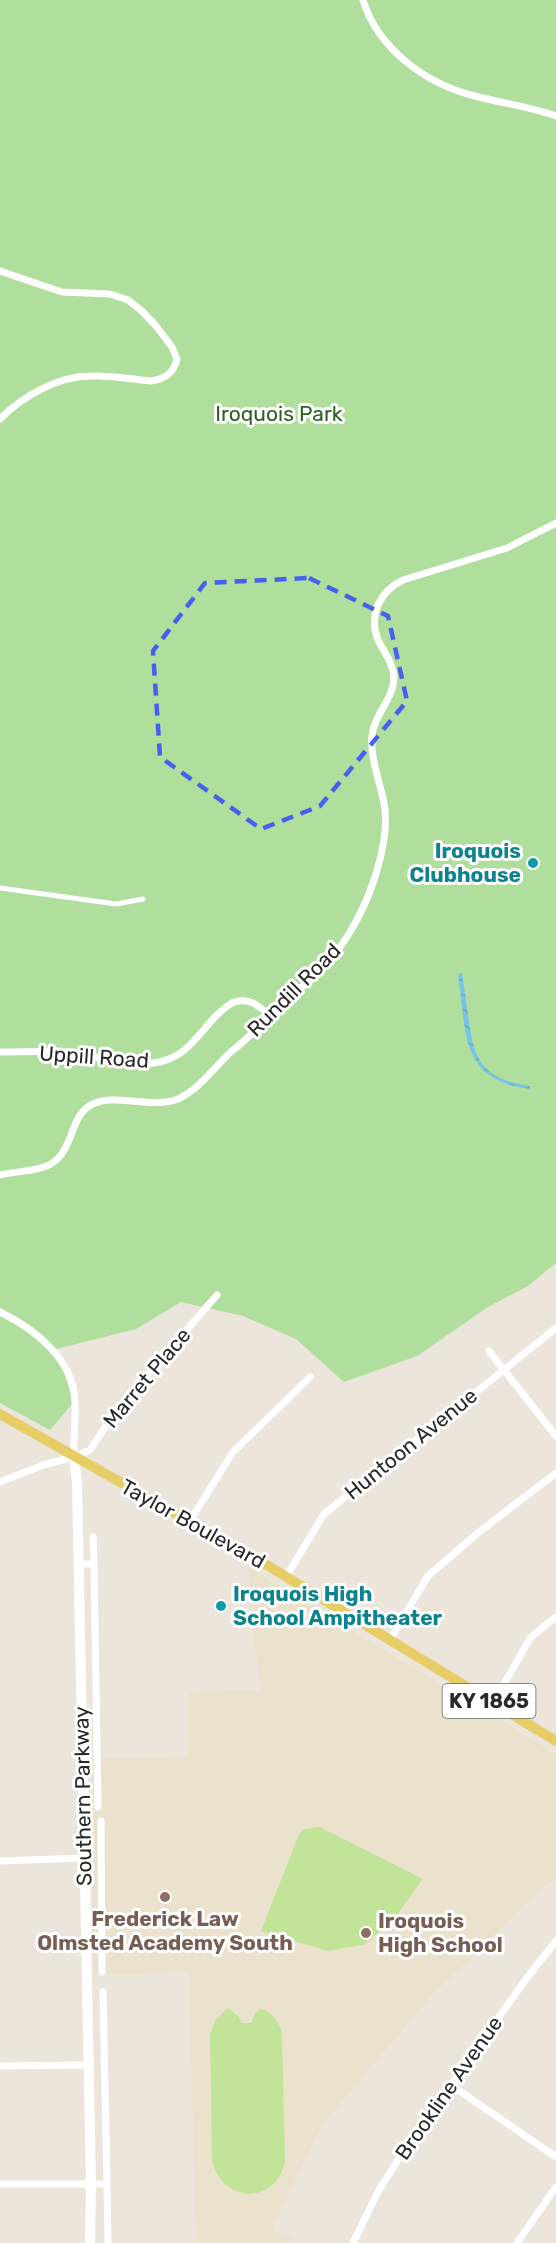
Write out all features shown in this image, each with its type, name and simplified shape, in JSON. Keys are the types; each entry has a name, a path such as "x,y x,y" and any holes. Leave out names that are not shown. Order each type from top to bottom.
{"main road":[{"name":"KY 1865","path":"0,1414 74,1457"},
{"name":"Taylor Boulevard","path":"74,1457 286,1577 556,1741"},
{"name":"Southern Parkway","path":"74,1457 77,1483 91,2183 90,2243"}],"street":[{"path":"363,0 381,37 427,76 463,93 556,116"},
{"path":"0,271 62,292 110,294 128,300 156,326 172,347 177,359 171,373 160,380 93,375 64,381 29,396 0,419"},
{"name":"Rundill Road","path":"0,1175 42,1168 54,1162 63,1153 81,1114 90,1105 105,1101 162,1103 186,1095 269,1015 324,967 350,933 363,908 381,857 384,806 372,748 372,737 394,680 392,666 375,632 375,613 382,597 391,587 403,580 507,548 556,523"},
{"path":"0,888 116,904 143,898"},
{"name":"Uppill Road","path":"0,1052 65,1052 132,1064 151,1064 170,1059 187,1048 232,1003 242,1000 251,1001 269,1015"},
{"name":"Marret Place","path":"74,1457 90,1450 116,1411 218,1295"},
{"path":"0,1312 31,1330 45,1342 62,1364 74,1389 74,1457 43,1465 0,1482"},
{"name":"Huntoon Avenue","path":"286,1577 324,1514 556,1328"},
{"path":"489,1351 556,1436"},
{"path":"190,1521 233,1452 310,1377"},
{"path":"390,1640 428,1576 479,1532 556,1473"},
{"path":"93,1537 98,1808"},
{"path":"78,1564 94,1564"},
{"path":"493,1703 531,1637 556,1617"},
{"path":"82,1787 98,1786"},
{"path":"101,1821 102,1972"},
{"path":"0,1861 84,1858"},
{"name":"Brookline Avenue","path":"353,2243 385,2180 526,1979 556,1941"},
{"path":"103,1992 108,2243"},
{"path":"0,2066 88,2065"},
{"path":"451,2085 556,2157"},
{"path":"0,2184 107,2184"},
{"path":"517,2243 556,2187"}],"highlighted area":[{"path":"309,578 388,616 407,701 320,806 261,829 160,757 153,651 205,583"}],"shaded area":[{"name":"Iroquois High School","path":"248,1567 556,1754 556,1876 433,1994 322,2125 272,2229 292,2239 290,2243 196,2243 189,1972 94,1974 90,1759 188,1757 188,1692 261,1690 253,1634"}],"green space":[{"name":"Iroquois Park","path":"0,0 556,0 556,1263 528,1286 488,1307 417,1356 344,1382 296,1339 243,1316 181,1302 136,1329 52,1350 62,1364 73,1403 50,1430 0,1403"},
{"path":"320,1827 423,1879 391,1923 363,1945 328,1951 261,1931 299,1834 304,1829"},
{"path":"228,2008 239,2017 241,2023 251,2023 256,2012 261,2009 265,2010 275,2018 282,2034 285,2162 279,2176 271,2186 260,2192 248,2194 226,2185 217,2174 212,2160 210,2034 216,2019"}],"water":[{"path":"462,973 470,1031 477,1056 490,1072 514,1083 530,1086 530,1089 507,1084 490,1075 478,1063 470,1049 466,1033 458,975"}],"place":[{"name":"Iroquois Clubhouse","path":"533,863"},
{"name":"Iroquois High School Ampitheater","path":"221,1606"},
{"name":"Frederick Law Olmsted Academy South","path":"165,1897"},
{"name":"Iroquois High School","path":"366,1933"}]}
